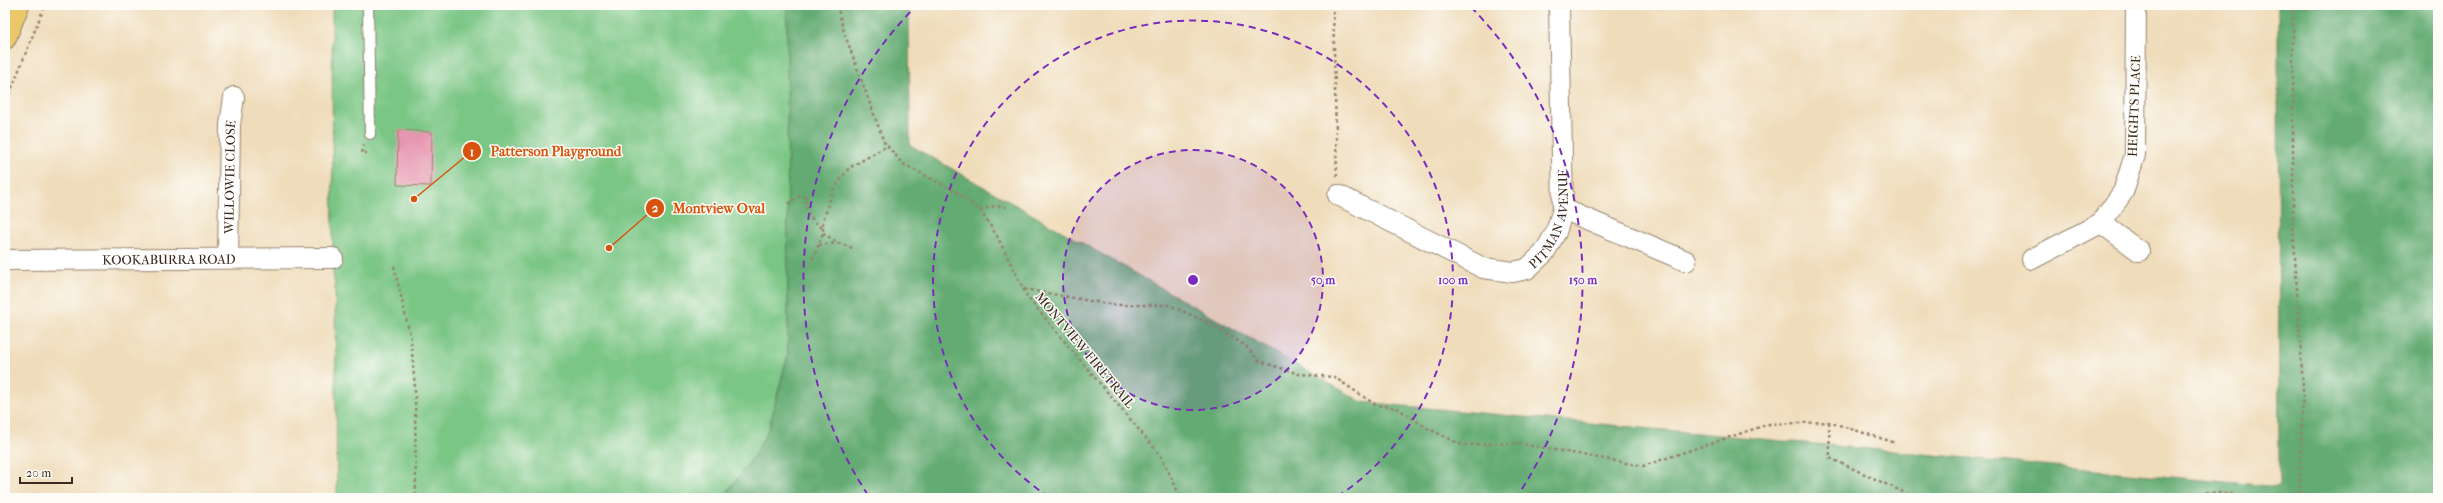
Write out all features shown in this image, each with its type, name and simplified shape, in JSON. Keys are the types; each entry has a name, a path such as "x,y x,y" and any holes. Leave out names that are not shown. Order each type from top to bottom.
{"main road":[{"path":"5,38 18,5"}],"street":[{"name":"PITMAN AVENUE","path":"1338,195 1483,268 1513,272 1527,269 1544,253 1556,232 1563,209 1559,5"},
{"name":"HEIGHTS PLACE","path":"2032,259 2101,223 2123,192 2135,155 2136,5"},
{"name":"WILLOWIE CLOSE","path":"228,258 230,125 234,96"},
{"path":"1563,209 1686,261"},
{"path":"2101,223 2139,252"},
{"name":"KOOKABURRA ROAD","path":"5,260 333,258"}],"lane":[{"path":"368,5 370,134"}],"path":[{"path":"5,105 45,5"},
{"name":"MONTVIEW FIRETRAIL","path":"837,5 844,32 888,146 903,164 956,192 980,210 997,236 1028,298 1162,456 1181,498"},
{"path":"1333,5 1338,195"},
{"path":"2293,5 2293,224 2303,388 2299,498"},
{"path":"814,259 823,233 823,222 833,190 849,168 888,146"},
{"path":"788,204 799,196 806,197 805,208 808,215 823,228"},
{"path":"980,210 994,206 1008,207"},
{"path":"823,233 838,243 855,249"},
{"path":"818,245 838,243"},
{"path":"394,266 411,339 415,388 416,498"},
{"path":"1024,289 1113,306 1169,305 1210,322 1246,346 1259,361 1299,374 1334,377 1376,406 1397,408 1427,428 1462,445 1517,443 1643,466 1769,424 1829,422 1896,443"},
{"path":"1829,422 1830,458 1916,498"},
{"path":"2196,498 2203,492 2233,494 2244,498"}],"green space":[{"path":"332,5 787,5 788,354 769,428 754,456 723,498 337,498 335,286 333,273"},
{"path":"787,5 909,5 910,145 1362,402 2279,487 2278,5 2438,5 2438,498 723,498 754,456 769,428 788,354"}],"building":[{"path":"398,130 432,132 431,186 397,185"}],"place":[{"name":"Patterson Playground","path":"414,199"},
{"name":"Montview Oval","path":"609,248"}]}
